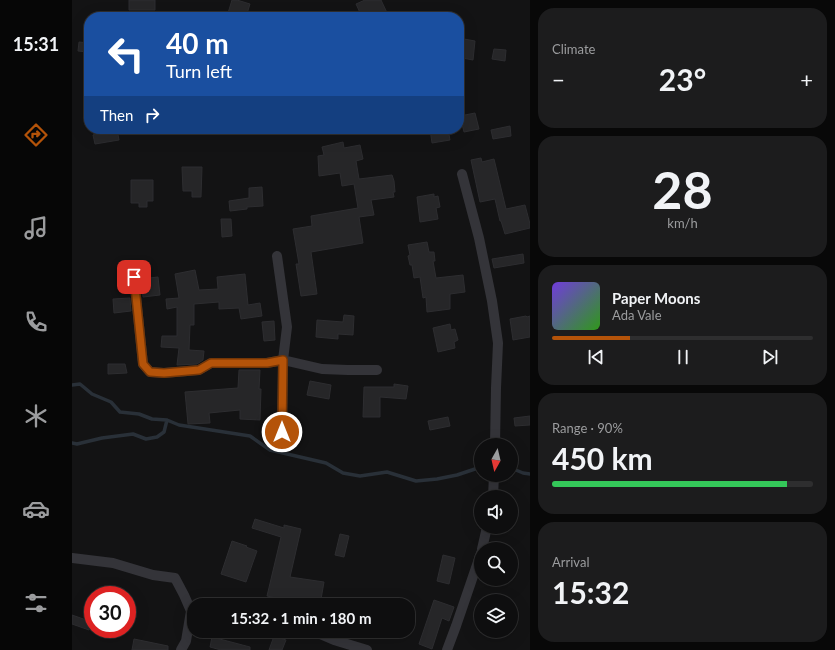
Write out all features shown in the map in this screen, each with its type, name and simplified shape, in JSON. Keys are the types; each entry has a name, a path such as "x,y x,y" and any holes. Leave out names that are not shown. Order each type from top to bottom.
{"street":[{"path":"462,174 479,238 492,301 498,343 495,438"},
{"path":"277,256 287,327 283,360 282,432"},
{"path":"134,277 143,364 150,372 164,373 199,370 211,363 267,363 283,360 322,370 377,370"},
{"path":"72,558 113,563 153,575 175,578 187,601"},
{"path":"447,650 474,573"},
{"path":"181,650 187,636"},
{"path":"330,638 367,650"}],"building":[{"path":"129,0 155,0 155,10 129,10"},
{"path":"232,0 250,4 248,12 228,12"},
{"path":"365,0 381,0 387,12 360,12 356,4"},
{"path":"464,39 475,41 473,60 464,58"},
{"path":"79,42 84,42 84,52 78,51"},
{"path":"494,49 506,50 505,61 492,59"},
{"path":"475,113 479,129 464,132 464,115"},
{"path":"510,126 511,136 493,139 491,130"},
{"path":"118,134 119,140 95,144 93,135"},
{"path":"431,134 449,134 450,140 432,143"},
{"path":"343,142 344,148 360,145 363,159 356,161 359,179 392,175 395,192 393,192 394,197 371,200 374,215 359,217 363,243 311,252 317,294 301,296 296,264 299,264 293,229 312,226 311,216 358,208 354,184 342,186 340,173 319,176 318,156 324,155 322,147"},
{"path":"481,158 482,162 494,159 506,209 525,205 530,228 505,234 500,221 495,199 480,202 471,160"},
{"path":"182,167 202,167 201,197 192,197 192,191 183,191"},
{"path":"131,180 153,180 153,201 147,201 147,207 139,207 139,203 131,203"},
{"path":"262,187 263,206 247,207 247,209 230,211 229,201 249,198 249,188"},
{"path":"434,194 434,197 438,196 440,207 436,208 438,219 420,222 417,197"},
{"path":"221,219 231,219 232,236 222,237"},
{"path":"427,242 429,252 434,252 435,261 433,261 436,278 463,275 465,292 450,294 450,309 427,312 426,297 423,298 420,277 414,278 412,265 410,265 408,256 410,255 408,245"},
{"path":"523,254 524,263 494,268 492,259"},
{"path":"195,270 199,290 218,289 217,277 245,274 248,305 260,303 262,316 241,319 239,308 219,309 219,302 194,304 194,325 190,325 189,350 204,351 203,360 197,364 177,365 179,348 161,347 162,336 177,336 177,307 167,309 166,299 179,298 175,274"},
{"path":"158,277 160,295 143,297 141,279"},
{"path":"130,298 131,311 114,313 113,299"},
{"path":"344,315 354,316 353,335 338,334 338,339 316,337 317,320 343,322"},
{"path":"530,316 530,337 513,340 510,319"},
{"path":"274,321 275,340 264,341 262,322"},
{"path":"450,324 451,330 455,329 458,340 454,342 455,348 438,352 433,328"},
{"path":"108,364 125,364 127,373 108,374"},
{"path":"239,370 260,370 260,420 240,419 240,410 209,413 210,423 188,424 185,392 238,388"},
{"path":"310,381 331,385 329,399 307,395"},
{"path":"394,384 408,386 406,399 380,397 380,417 363,417 364,387 394,387"},
{"path":"530,416 530,425 515,426 514,418"},
{"path":"448,417 450,426 430,430 428,421"},
{"path":"255,519 284,528 284,525 301,529 290,577 324,582 321,598 276,598 267,596 281,537 252,528"},
{"path":"340,534 349,536 344,557 335,555"},
{"path":"232,541 257,551 246,582 221,574"},
{"path":"443,555 455,558 449,584 437,581"},
{"path":"434,600 454,607 449,621 442,618 432,649 419,644"},
{"path":"72,615 84,619 84,628 72,624"},
{"path":"212,638 216,638 250,647 250,650 221,650 210,647"},
{"path":"273,638 286,640 282,650 269,650"},
{"path":"134,639 168,646 168,650 132,650"}],"waterway":[{"path":"72,385 80,384 92,394 111,402 120,412 139,414 152,419 167,420"},
{"path":"72,443 77,444 102,438 133,434 146,439 157,437 164,432 167,420 179,425 250,436 270,450 326,463 343,473 360,476 387,472 416,481 457,475 474,469"},
{"path":"518,471 530,474"}],"route":[{"path":"134,277 143,364 150,372 164,373 199,370 211,363 267,363 283,360 282,432"}]}
